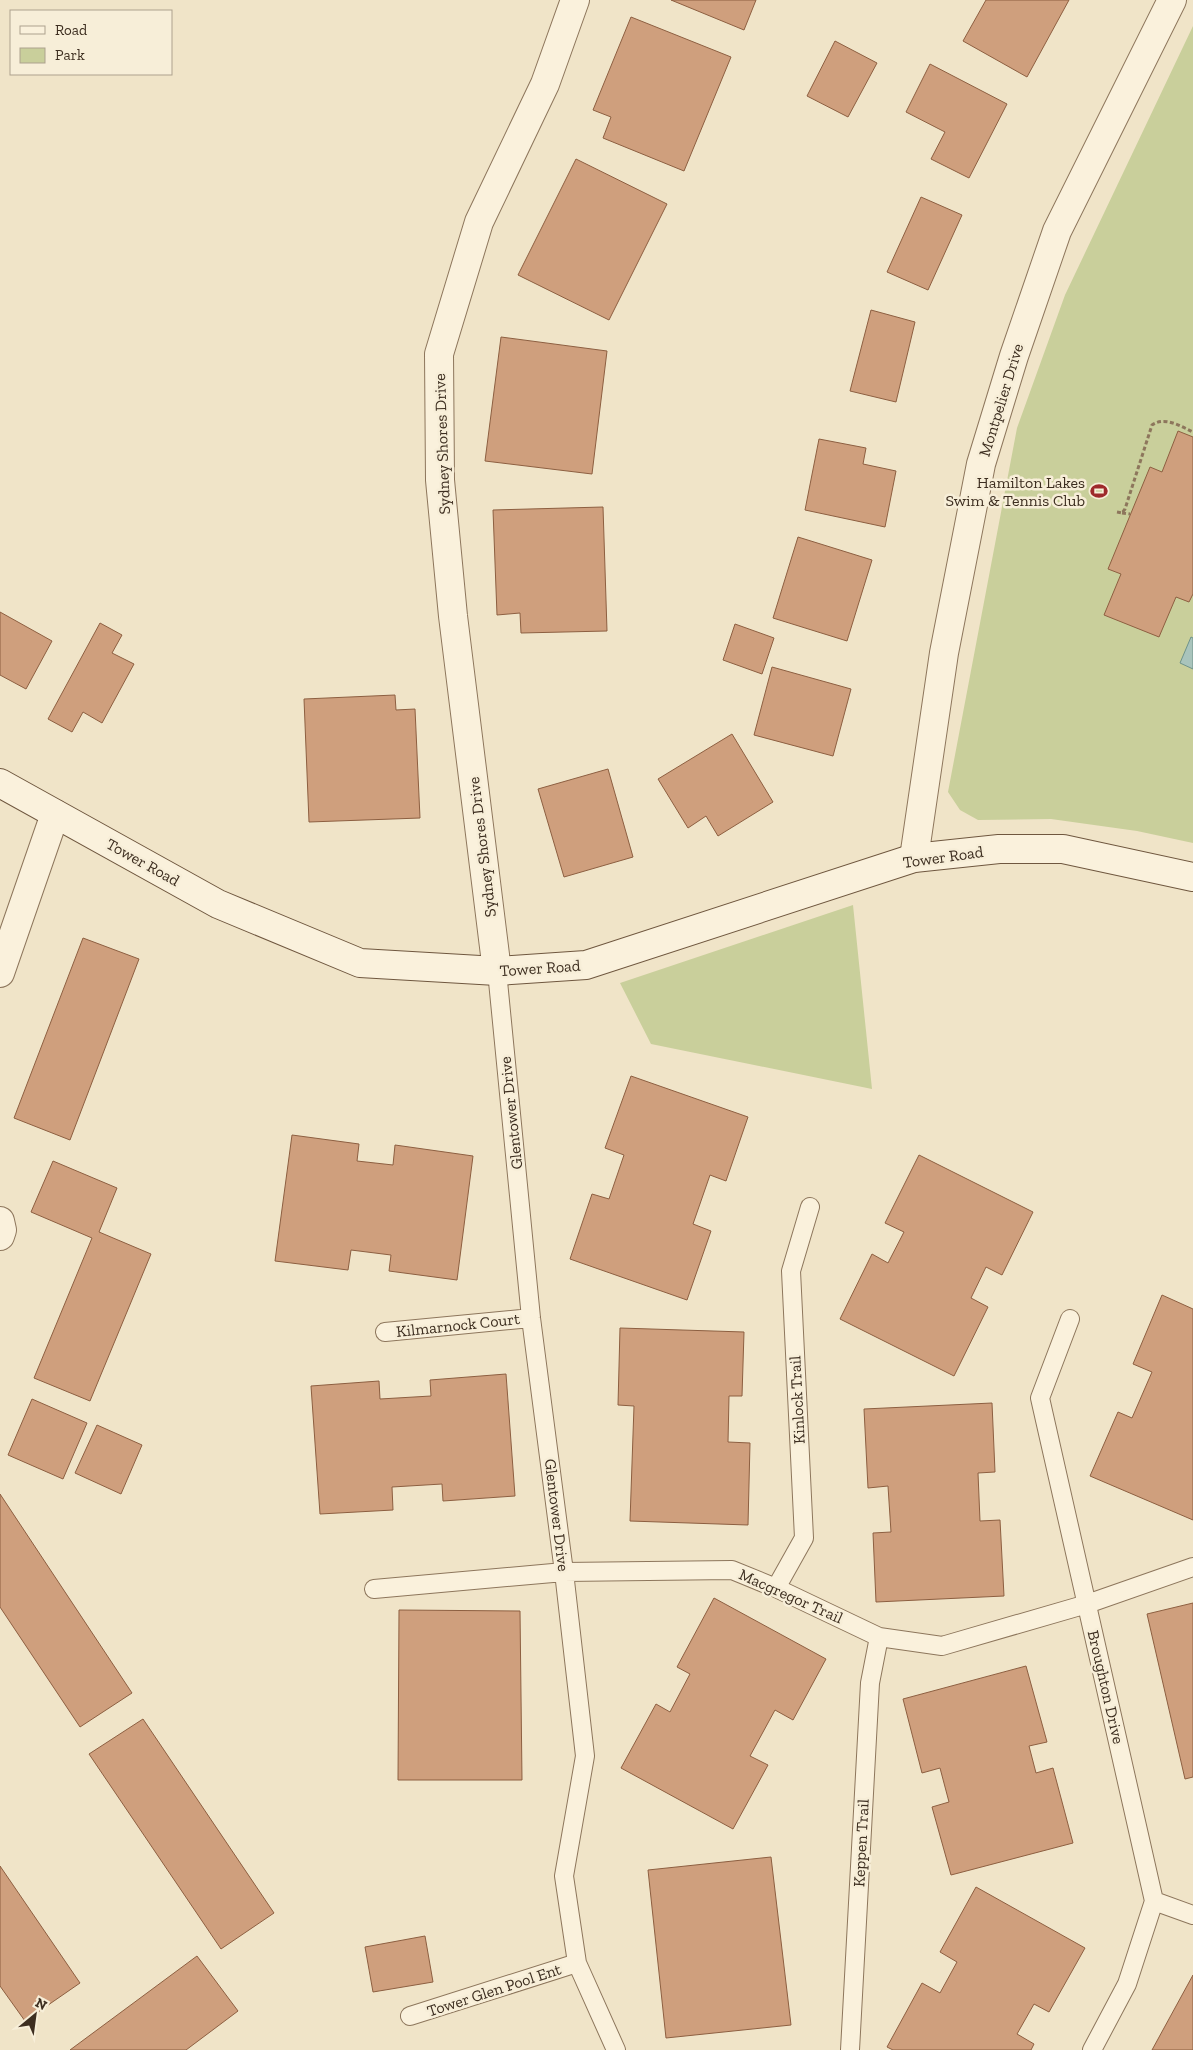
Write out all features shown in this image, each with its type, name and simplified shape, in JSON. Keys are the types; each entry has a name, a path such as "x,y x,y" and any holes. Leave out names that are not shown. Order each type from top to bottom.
{"street":[{"name":"Sydney Shores Drive","path":"497,971 454,626 440,480 440,354 479,222 545,84 575,0"},
{"name":"Montpelier Drive","path":"914,858 944,654 981,464 1014,356 1057,231 1172,0"},
{"name":"Tower Road","path":"0,783 218,904 360,963 497,971 586,966 914,858 1000,849 1063,849 1193,877"},
{"path":"0,973 55,814"},
{"path":"0,1221 2,1230 0,1236"}],"lane":[{"name":"Glentower Drive","path":"497,971 531,1318 564,1572 585,1756 564,1876 577,1963 616,2050"},
{"name":"Kinlock Trail","path":"776,1588 804,1538 792,1271 810,1207"},
{"name":"Kilmarnock Court","path":"385,1332 531,1318"},
{"name":"Broughton Drive","path":"1070,1319 1040,1398 1154,1900 1128,1984 1092,2050"},
{"name":"Macgregor Trail","path":"374,1589 564,1572 732,1570 776,1588 879,1637 942,1646 1087,1604 1193,1567"},
{"name":"Keppen Trail","path":"850,2050 870,1683 879,1637"},
{"path":"1154,1900 1193,1915"},
{"name":"Tower Glen Pool Ent","path":"410,2016 577,1963"}],"path":[{"path":"1130,514 1119,512 1129,500 1152,425 1156,422 1164,421 1193,432"}],"green space":[{"name":"Hamilton Lakes Swim & Tennis Club","path":"1193,26 1193,843 1137,831 1051,819 978,820 960,810 948,792 1017,428 1065,295"},
{"path":"853,905 872,1089 651,1044 620,983"}],"water":[{"path":"1191,637 1193,638 1193,669 1180,663"}],"building":[{"path":"671,0 756,0 744,30"},
{"path":"986,0 1069,0 1027,77 963,41"},
{"path":"631,17 731,57 684,171 603,138 611,117 593,110"},
{"path":"835,41 877,63 848,117 807,96"},
{"path":"930,64 1007,104 969,178 931,159 945,132 906,112"},
{"path":"576,159 667,204 609,320 518,275"},
{"path":"921,197 962,215 928,290 887,272"},
{"path":"871,310 915,322 896,402 850,391"},
{"path":"501,337 607,351 592,474 485,461"},
{"path":"1178,431 1193,437 1193,594 1189,602 1176,597 1159,637 1104,615 1121,574 1108,569 1150,467 1162,472"},
{"path":"819,439 866,448 863,464 896,471 885,527 805,510"},
{"path":"603,507 607,631 521,633 520,613 497,615 493,510"},
{"path":"798,537 872,560 847,641 773,618"},
{"path":"0,612 52,641 26,689 0,675"},
{"path":"100,623 122,635 112,653 134,664 102,723 83,712 72,732 48,719"},
{"path":"735,624 774,638 762,674 723,660"},
{"path":"772,667 851,689 833,756 754,735"},
{"path":"395,695 396,710 415,709 420,818 309,822 304,699"},
{"path":"732,734 773,802 718,836 706,816 688,828 658,779"},
{"path":"608,769 633,857 564,877 538,789"},
{"path":"83,938 139,959 70,1140 14,1118"},
{"path":"631,1076 748,1117 726,1181 710,1175 693,1224 711,1231 687,1300 570,1259 592,1194 609,1199 624,1155 605,1148"},
{"path":"292,1135 359,1144 357,1161 393,1165 395,1145 473,1156 457,1280 389,1271 391,1255 351,1250 348,1270 275,1261"},
{"path":"919,1155 1033,1212 1002,1275 986,1267 971,1298 988,1307 954,1376 840,1319 872,1254 888,1263 904,1232 885,1223"},
{"path":"53,1161 117,1188 99,1232 151,1254 90,1401 34,1378 92,1238 31,1212"},
{"path":"1162,1295 1193,1309 1193,1520 1090,1476 1118,1412 1132,1418 1152,1372 1133,1364"},
{"path":"620,1328 744,1332 742,1396 729,1396 728,1442 750,1443 748,1525 630,1521 634,1406 618,1405"},
{"path":"506,1374 515,1496 443,1501 442,1484 392,1487 393,1510 320,1514 311,1386 379,1381 380,1399 431,1396 430,1380"},
{"path":"32,1399 87,1423 63,1479 8,1455"},
{"path":"992,1403 995,1472 978,1473 980,1521 1000,1520 1004,1596 876,1602 873,1533 891,1532 888,1486 868,1488 864,1409"},
{"path":"97,1425 142,1445 121,1494 75,1473"},
{"path":"0,1494 132,1693 80,1727 0,1607"},
{"path":"714,1598 826,1659 793,1720 775,1710 750,1756 768,1765 733,1829 621,1768 656,1704 670,1712 690,1674 677,1667"},
{"path":"1193,1603 1193,1777 1185,1779 1147,1614"},
{"path":"399,1610 520,1611 522,1780 398,1780"},
{"path":"1026,1666 1047,1742 1029,1746 1036,1773 1053,1768 1073,1843 951,1875 932,1807 949,1802 940,1768 922,1773 903,1699"},
{"path":"143,1719 274,1913 221,1949 89,1754"},
{"path":"771,1857 791,2025 666,2038 648,1870"},
{"path":"0,1866 80,1983 25,2021 0,1986"},
{"path":"976,1887 1085,1948 1049,2012 1034,2004 1017,2034 1034,2044 1031,2050 893,2050 887,2047 922,1983 940,1993 957,1962 940,1952"},
{"path":"425,1936 433,1982 373,1992 365,1947"},
{"path":"197,1956 238,2011 186,2050 70,2050"},
{"path":"1193,1975 1193,2050 1152,2050"}],"place":[{"name":"Hamilton Lakes Swim & Tennis Club","path":"1099,491"}]}
